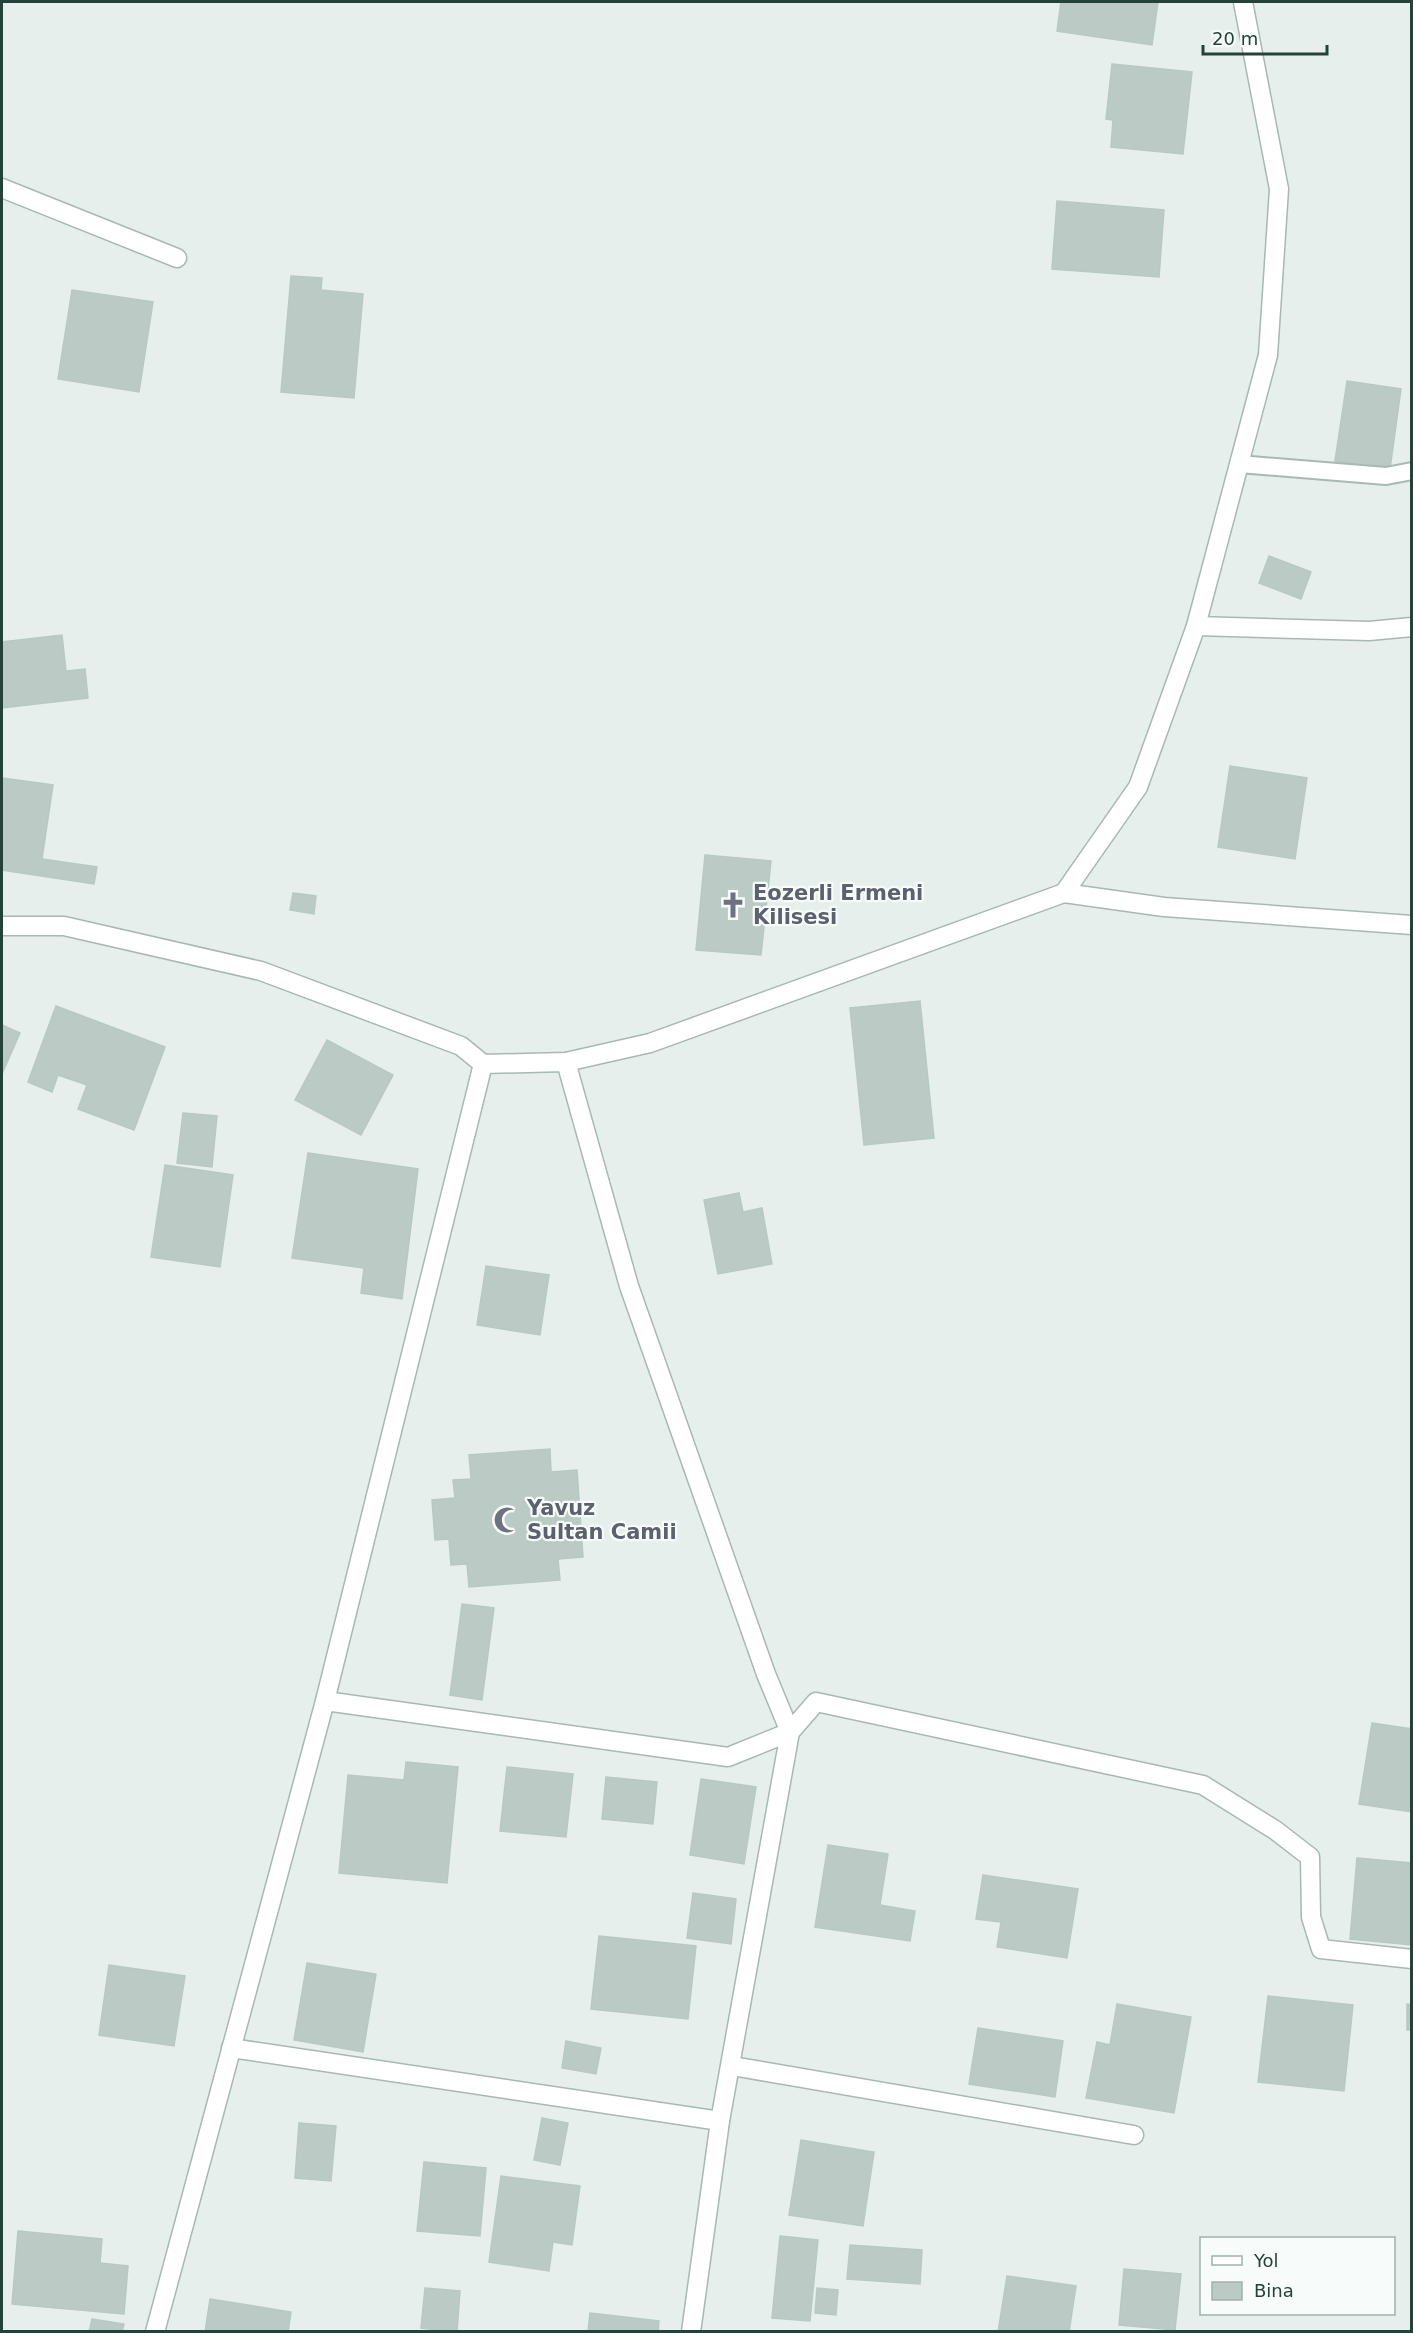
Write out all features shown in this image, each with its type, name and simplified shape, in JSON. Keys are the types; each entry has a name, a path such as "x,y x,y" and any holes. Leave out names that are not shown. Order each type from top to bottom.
{"street":[{"path":"1064,893 1138,787 1196,626 1268,355 1279,189 1244,2"},
{"path":"2,188 177,258"},
{"path":"1196,626 1369,631 1412,627"},
{"path":"2,926 64,926 261,971 460,1046 483,1064 566,1062 650,1043 1064,893 1164,906 1412,925"},
{"path":"566,1062 629,1286 766,1674 790,1732 732,2066 720,2121 691,2331"},
{"path":"155,2331 325,1701 483,1064"},
{"path":"325,1701 728,1757 790,1732 816,1702 1203,1785 1275,1830 1310,1857 1311,1917 1321,1949 1412,1959"},
{"path":"231,2048 720,2121"},
{"path":"732,2066 1134,2135"}],"lane":[{"path":"1239,464 1386,476 1412,471"}],"building":[{"path":"1061,2 1158,2 1152,45 1057,31"},
{"path":"1112,64 1192,72 1183,154 1111,147 1113,120 1106,119"},
{"path":"1057,201 1164,210 1159,277 1052,269"},
{"path":"291,276 322,278 321,290 363,294 354,398 281,392"},
{"path":"72,290 153,302 139,392 58,379"},
{"path":"1347,381 1401,389 1390,469 1335,461"},
{"path":"1269,556 1311,572 1301,599 1259,583"},
{"path":"62,635 66,671 85,669 88,698 2,708 2,642"},
{"path":"1230,766 1307,778 1295,859 1218,847"},
{"path":"2,778 53,785 42,859 97,867 94,884 2,870"},
{"name":"Eozerli Ermeni Kilisesi","path":"705,855 771,861 761,955 696,950"},
{"path":"293,893 316,896 314,914 290,910"},
{"path":"920,1001 934,1138 864,1145 850,1008"},
{"path":"56,1006 165,1047 134,1130 78,1109 87,1085 58,1075 52,1092 28,1082"},
{"path":"2,1025 20,1033 2,1074"},
{"path":"327,1040 393,1075 361,1135 295,1100"},
{"path":"183,1113 217,1116 212,1167 177,1163"},
{"path":"308,1153 418,1169 402,1299 361,1293 364,1268 292,1258"},
{"path":"165,1165 233,1175 220,1267 151,1257"},
{"path":"739,1193 743,1212 762,1208 772,1264 718,1274 704,1200"},
{"path":"486,1266 549,1275 540,1335 477,1325"},
{"name":"Yavuz Sultan Camii","path":"550,1449 551,1472 577,1470 583,1557 558,1559 560,1580 469,1587 467,1564 451,1565 449,1539 435,1540 432,1500 455,1498 453,1480 471,1479 469,1455"},
{"path":"462,1604 494,1608 482,1700 450,1695"},
{"path":"1372,1723 1412,1729 1412,1812 1359,1804"},
{"path":"406,1762 458,1767 447,1883 339,1873 348,1775 404,1780"},
{"path":"507,1767 573,1774 566,1837 500,1831"},
{"path":"606,1777 657,1782 653,1824 602,1819"},
{"path":"701,1779 756,1787 744,1864 690,1855"},
{"path":"828,1845 888,1854 880,1905 915,1911 910,1941 815,1927"},
{"path":"1357,1858 1412,1863 1412,1945 1350,1939"},
{"path":"983,1875 1078,1889 1067,1958 997,1947 1001,1922 976,1919"},
{"path":"693,1893 736,1899 731,1944 687,1938"},
{"path":"599,1936 696,1946 688,2019 591,2009"},
{"path":"307,1963 376,1974 363,2052 294,2040"},
{"path":"109,1965 185,1976 174,2046 99,2035"},
{"path":"1268,1996 1353,2005 1344,2091 1258,2082"},
{"path":"1117,2004 1191,2017 1174,2113 1086,2098 1097,2042 1110,2045"},
{"path":"1407,2004 1412,2005 1412,2030 1407,2030"},
{"path":"978,2028 1063,2041 1055,2097 969,2084"},
{"path":"566,2041 601,2048 596,2074 562,2068"},
{"path":"542,2118 568,2123 560,2165 534,2160"},
{"path":"299,2123 336,2126 331,2181 295,2178"},
{"path":"801,2140 874,2152 863,2226 789,2215"},
{"path":"424,2162 486,2168 480,2236 417,2231"},
{"path":"501,2176 580,2186 572,2245 553,2242 549,2271 489,2262"},
{"path":"18,2231 102,2239 100,2263 128,2266 124,2314 12,2304"},
{"path":"780,2236 818,2240 810,2321 772,2318"},
{"path":"850,2245 922,2250 920,2284 847,2279"},
{"path":"1124,2269 1181,2274 1175,2330 1119,2325"},
{"path":"1007,2276 1076,2286 1069,2332 998,2332"},
{"path":"425,2288 460,2291 457,2332 421,2328"},
{"path":"817,2288 838,2290 836,2315 815,2313"},
{"path":"210,2299 291,2312 288,2332 205,2332"},
{"path":"590,2313 659,2321 658,2332 588,2332"},
{"path":"92,2319 124,2324 122,2332 89,2332"}],"place":[{"name":"Eozerli Ermeni Kilisesi","path":"733,905"},
{"name":"Yavuz Sultan Camii","path":"507,1520"}]}
